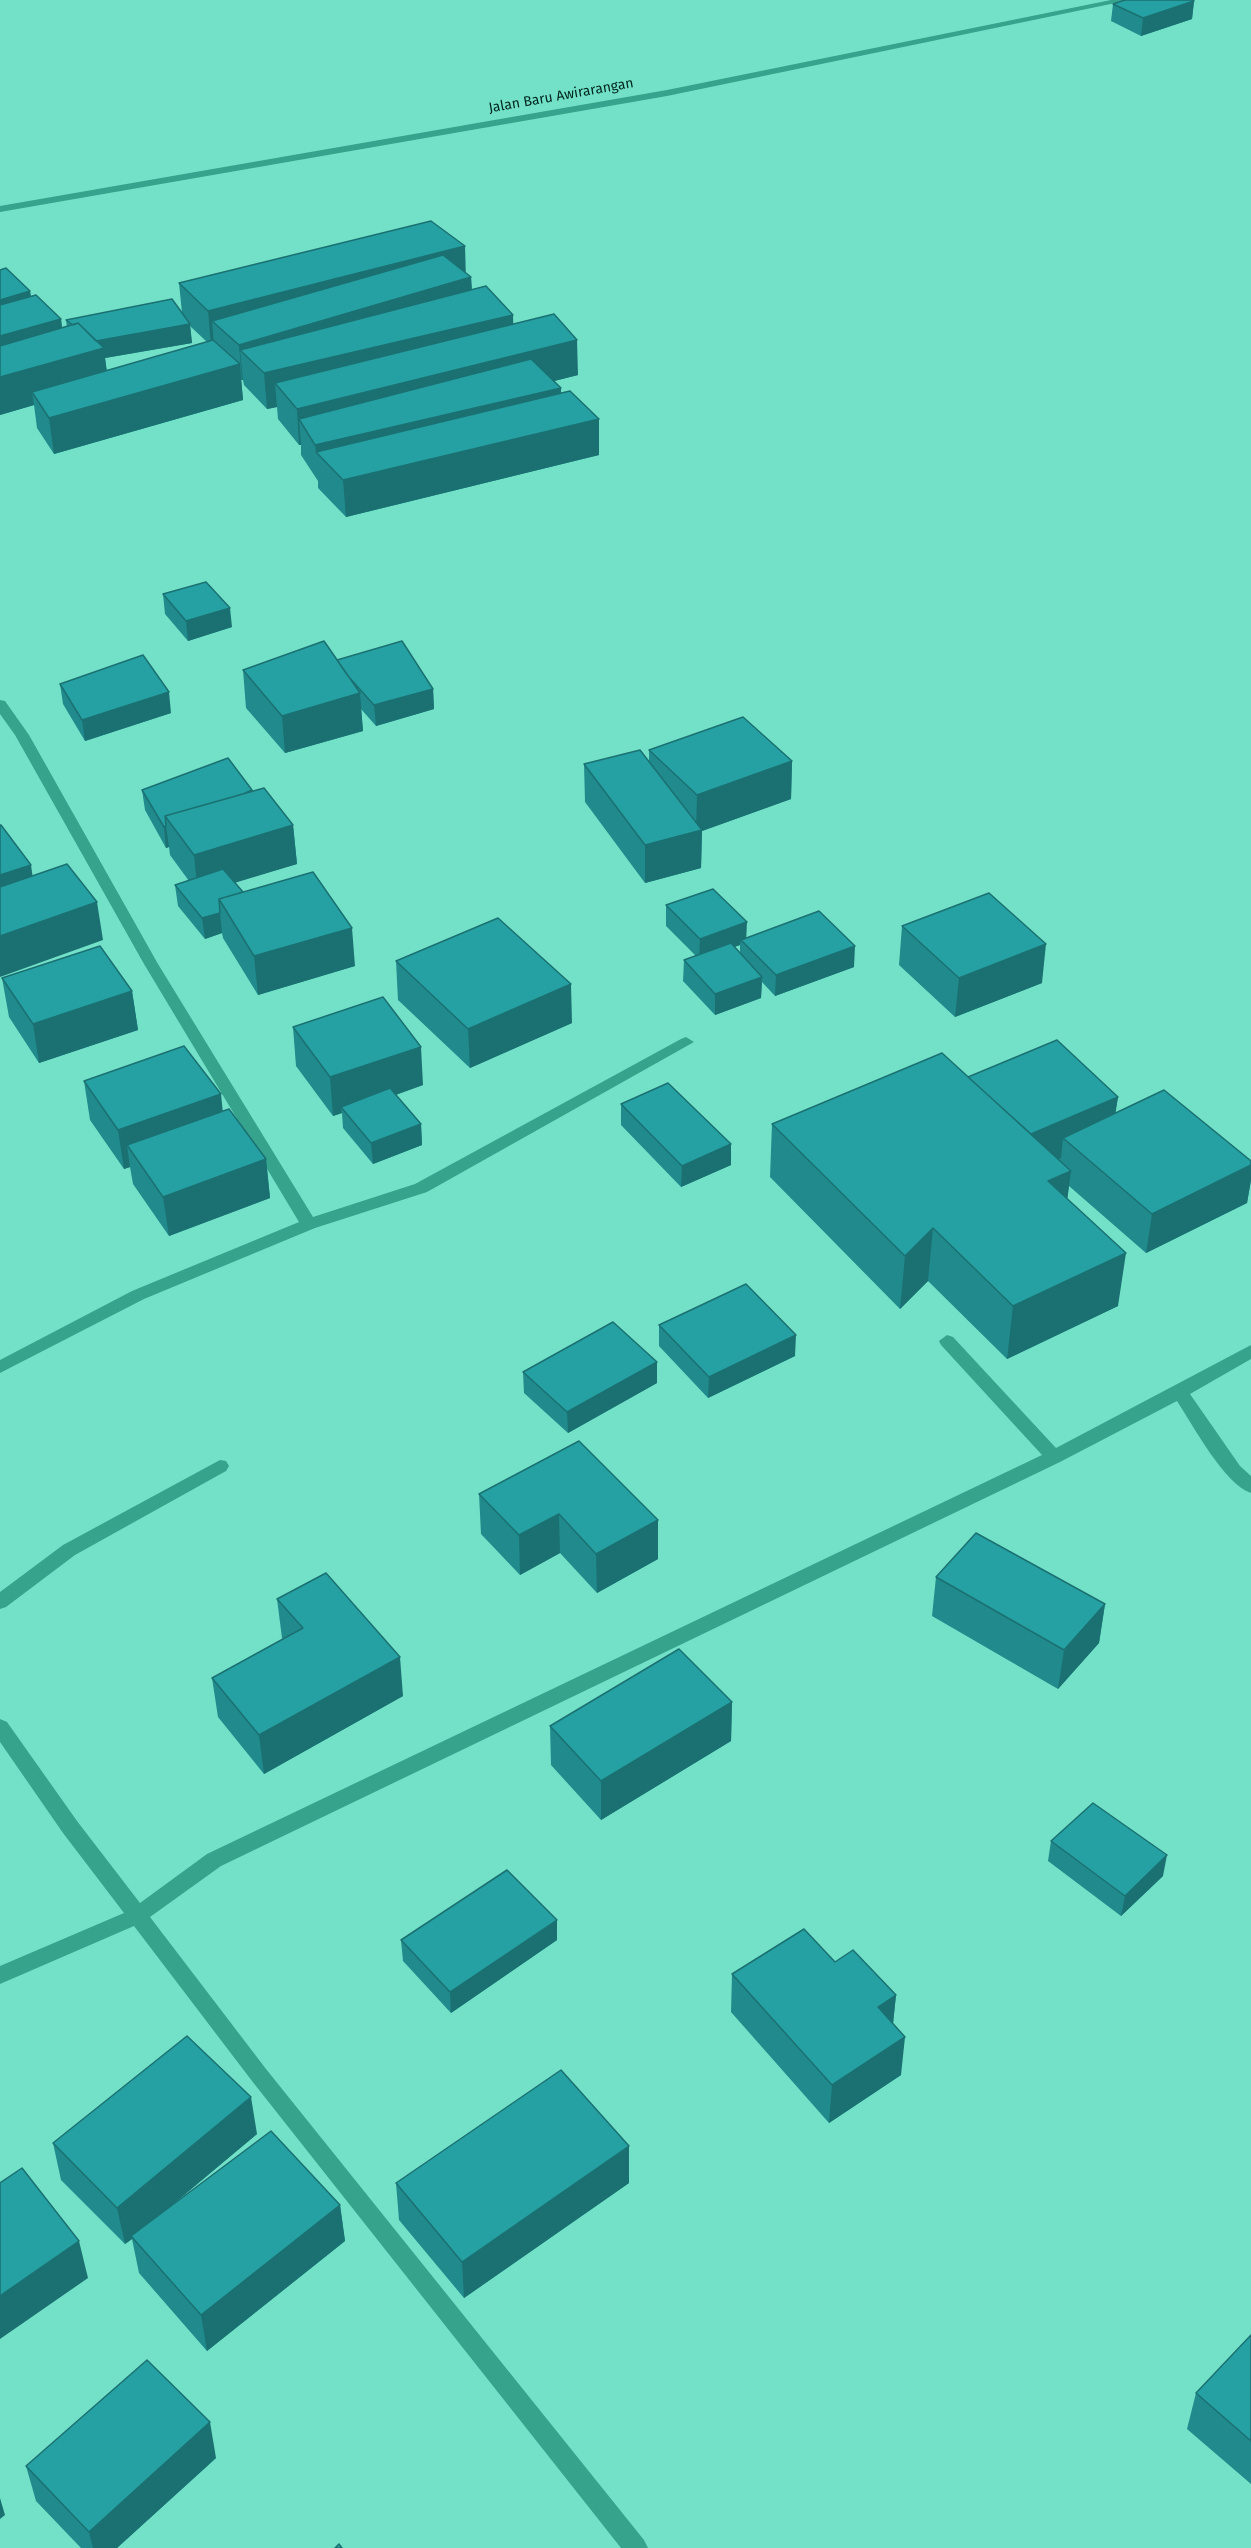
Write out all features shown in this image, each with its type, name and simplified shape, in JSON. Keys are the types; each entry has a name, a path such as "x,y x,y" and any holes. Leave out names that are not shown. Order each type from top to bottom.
{"street":[{"name":"Jalan Baru Awirarangan","path":"0,209 667,93 1125,0"},
{"path":"0,704 22,735 151,964 309,1224"},
{"path":"0,1367 138,1295 309,1224 421,1188 686,1042"},
{"path":"946,1341 1054,1457"},
{"path":"0,1975 137,1916 213,1860 1054,1457 1180,1392 1251,1352"},
{"path":"1180,1392 1234,1471 1251,1486"},
{"path":"0,1602 69,1550 220,1466"},
{"path":"0,1727 70,1827 274,2094 636,2548"}],"building":[{"path":"1125,0 1194,1 1143,18 1113,4"},
{"path":"431,221 465,246 208,311 179,283"},
{"path":"443,255 471,277 239,345 212,321"},
{"path":"6,268 30,291 0,300 0,270"},
{"path":"486,286 513,315 264,373 240,350"},
{"path":"36,295 61,319 0,336 0,305"},
{"path":"172,299 190,324 96,341 78,323 73,325 66,320"},
{"path":"554,314 577,340 297,409 275,383"},
{"path":"78,323 104,348 0,377 0,346"},
{"path":"213,340 240,364 49,418 32,392"},
{"path":"531,359 561,388 315,445 299,419"},
{"path":"570,391 599,419 343,480 316,452"},
{"path":"206,582 230,608 186,621 163,594"},
{"path":"324,641 360,693 282,716 243,670"},
{"path":"402,641 433,689 374,705 337,660"},
{"path":"143,655 169,692 82,720 60,684"},
{"path":"743,717 792,761 697,795 649,750"},
{"path":"640,750 702,830 645,845 584,764"},
{"path":"228,758 252,790 165,816 166,826 164,827 142,790"},
{"path":"264,788 293,825 194,855 165,816"},
{"path":"1,825 31,865 0,875"},
{"path":"67,864 97,902 0,936 0,887"},
{"path":"223,869 243,892 219,899 220,913 202,918 175,885"},
{"path":"313,872 352,928 254,956 219,899"},
{"path":"713,889 747,922 700,939 666,905"},
{"path":"989,893 1046,944 959,978 902,926"},
{"path":"819,911 855,946 776,975 741,940"},
{"path":"498,918 571,984 468,1029 396,961"},
{"path":"731,943 762,977 715,994 684,960"},
{"path":"100,946 132,991 33,1024 2,978"},
{"path":"383,997 421,1047 330,1077 293,1027"},
{"path":"1057,1040 1118,1097 1031,1134 968,1077"},
{"path":"184,1046 221,1094 118,1130 84,1081"},
{"path":"942,1053 1071,1171 1048,1181 1126,1253 1013,1306 933,1228 905,1256 772,1124"},
{"path":"668,1083 731,1144 682,1166 621,1104"},
{"path":"390,1088 421,1124 371,1143 341,1107"},
{"path":"1164,1090 1251,1161 1251,1165 1152,1214 1063,1138"},
{"path":"229,1109 266,1159 163,1197 127,1145"},
{"path":"746,1284 796,1335 709,1377 659,1325"},
{"path":"613,1322 657,1362 567,1412 523,1372"},
{"path":"579,1441 658,1520 596,1554 559,1514 519,1535 479,1494"},
{"path":"976,1533 1105,1604 1064,1650 936,1577"},
{"path":"326,1573 400,1657 259,1735 212,1678 303,1628 277,1599"},
{"path":"679,1649 732,1702 601,1781 550,1726"},
{"path":"1093,1803 1167,1855 1125,1896 1051,1841"},
{"path":"507,1870 557,1920 450,1992 401,1940"},
{"path":"804,1929 835,1962 853,1950 896,1995 878,2007 905,2037 832,2085 732,1974"},
{"path":"187,2036 251,2097 117,2208 53,2143"},
{"path":"561,2070 629,2146 462,2262 396,2183"},
{"path":"271,2131 340,2205 201,2315 131,2236"},
{"path":"22,2168 79,2241 0,2296 0,2183"},
{"path":"1251,2335 1251,2441 1196,2393"},
{"path":"147,2360 210,2422 89,2532 26,2466"}]}
